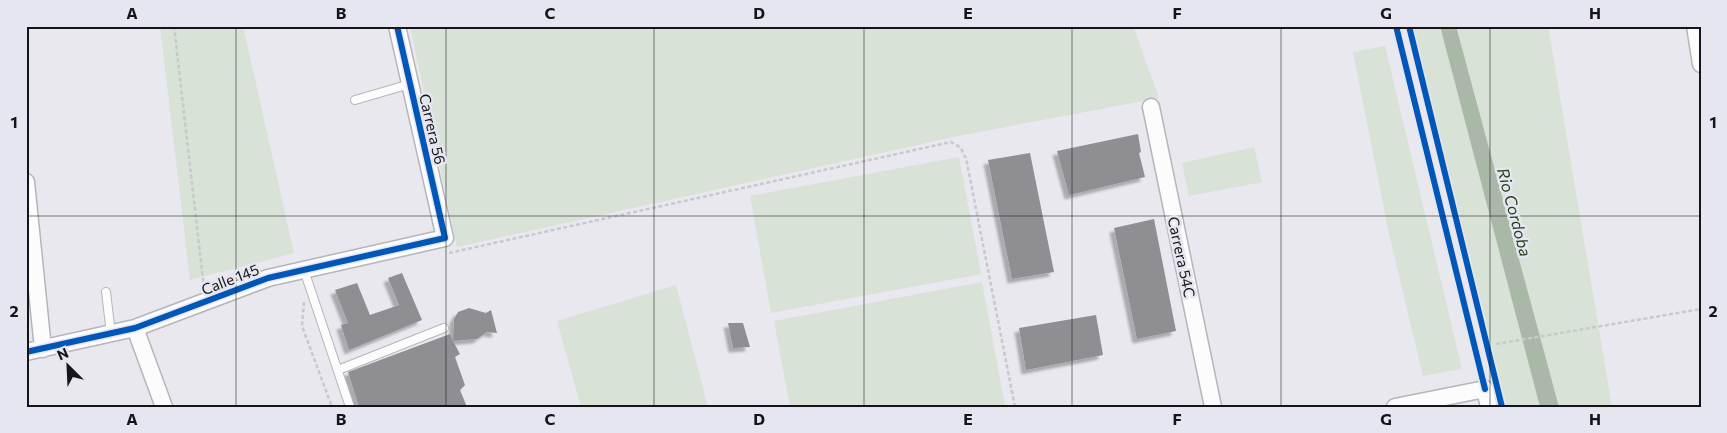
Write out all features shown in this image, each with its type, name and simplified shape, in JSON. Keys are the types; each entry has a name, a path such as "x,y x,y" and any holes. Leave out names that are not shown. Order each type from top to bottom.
{"street":[{"name":"Carrera 56","path":"398,26 447,246"},
{"path":"1698,34 1701,64"},
{"name":"Carrera 54C","path":"1151,107 1213,407"},
{"path":"26,182 43,349"},
{"name":"Calle 145","path":"26,352 135,328 268,278 304,270 447,246"},
{"path":"135,328 164,407"},
{"path":"1395,407 1485,389 1489,407"}],"lane":[{"path":"354,100 410,84"},
{"path":"304,270 350,407"},
{"path":"106,292 111,334"},
{"path":"338,370 444,328"}],"path":[{"path":"174,26 205,302"},
{"path":"447,246 951,142 960,147 966,158 1015,407"},
{"path":"311,290 302,304 302,326 332,407"},
{"path":"1496,344 1701,309"}],"shaded area":[{"path":"160,26 243,26 294,253 190,280"},
{"path":"410,26 1133,26 1159,98 958,136 457,247"},
{"path":"1413,26 1440,26 1540,407 1507,407"},
{"path":"1440,26 1456,26 1559,407 1540,407"},
{"path":"1456,26 1548,26 1612,407 1559,407"},
{"path":"1385,46 1462,369 1423,376 1389,234 1353,52"},
{"path":"1254,147 1262,182 1189,196 1182,163"},
{"path":"959,157 981,274 771,313 750,196"},
{"path":"982,282 1005,406 790,407 774,321"},
{"path":"676,285 708,407 581,407 557,321"}],"building":[{"path":"1138,134 1141,152 1139,153 1145,177 1069,195 1057,151"},
{"path":"1030,153 1054,272 1012,279 988,160"},
{"path":"1154,219 1176,331 1137,339 1114,228"},
{"path":"402,273 422,320 349,350 341,325 348,323 335,290 357,283 370,315 399,305 388,278"},
{"path":"469,308 486,313 491,310 497,333 487,332 477,339 453,341 454,319 458,312"},
{"path":"1096,315 1103,355 1026,370 1019,328"},
{"path":"728,323 743,323 750,347 733,348"},
{"path":"450,334 460,354 455,357 465,385 460,390 467,407 359,407 348,372"}],"cycle path":[{"path":"26,352 135,328 268,278 445,238 397,26"},
{"path":"1396,26 1485,389"},
{"path":"1409,26 1502,407"}],"water label":[{"name":"Rio Cordoba","path":"1515,212"}]}
